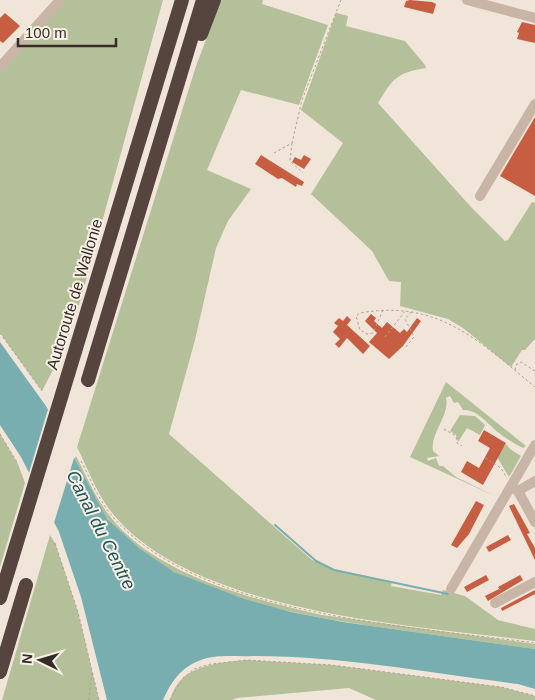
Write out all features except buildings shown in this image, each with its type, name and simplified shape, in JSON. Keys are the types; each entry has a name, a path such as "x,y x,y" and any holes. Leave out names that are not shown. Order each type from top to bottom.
{"highway":[{"path":"165,55 163,36 172,0"},
{"name":"Autoroute de Wallonie","path":"0,598 182,0"},
{"path":"88,380 203,0"},
{"path":"135,158 165,125 214,0"},
{"path":"0,672 26,585"}],"street":[{"path":"0,67 60,0"},
{"path":"467,0 535,18"},
{"path":"480,196 535,104"},
{"path":"451,588 514,487 535,445"},
{"path":"514,487 535,481"},
{"path":"514,487 535,522"},
{"path":"495,603 535,582"}],"path":[{"path":"303,173 290,161 292,143 302,100 341,0"},
{"path":"274,153 292,143"},
{"path":"383,310 373,333 367,334 360,330 358,315 383,310 412,311 440,320 464,331 535,387"},
{"path":"386,337 406,310"},
{"path":"406,347 414,337 405,318 412,311"},
{"path":"0,333 42,391"},
{"path":"515,371 515,367 521,362 535,371"},
{"path":"444,429 456,436 457,443 462,446"},
{"path":"0,434 18,464"},
{"path":"485,458 498,465 514,487"},
{"path":"80,461 105,506 119,524 158,556 204,579 260,598 342,617 535,643"},
{"path":"55,542 78,612 100,700"},
{"path":"170,700 182,679 194,669 211,664 247,660 332,665 502,687 535,696"},
{"path":"90,700 93,669"}],"green space":[{"path":"60,0 163,0 82,295 65,347 42,391 0,333 0,67"},
{"path":"221,0 263,0 262,4 328,25 299,105 241,90 207,170 251,189 228,221 216,248 195,340 169,434 312,560 329,568 392,582 391,586 441,595 443,590 465,596 498,620 535,629 535,641 370,620 309,609 251,594 197,574 150,548 113,514 93,482 77,447 196,66"},
{"path":"336,13 348,16 346,26 405,41 425,65 426,68 402,74 397,78 388,87 378,103 471,207 505,241 508,240 532,202 535,203 535,339 525,350 522,350 511,367 463,328 448,319 400,306 401,282 389,281 372,251 311,194 343,143 301,110"},
{"path":"446,382 526,446 523,448 508,439 474,412 463,410 458,402 454,403 450,396 446,398 445,411 434,437 433,451 439,456 427,458 428,461 436,458 439,466 443,466 456,477 497,497 410,457"},
{"path":"460,415 475,416 485,425 480,435 467,428 458,442 456,435 450,431"},
{"path":"0,434 18,464 25,483 0,567"},
{"path":"506,444 521,456 509,477 497,457"},
{"path":"76,456 104,508 128,536 151,554 206,582 266,601 322,615 535,644 535,649 369,626 287,611 245,600 205,586 168,568 134,546 107,519 85,482 74,459"},
{"path":"50,535 55,543 78,612 99,700 2,700"},
{"path":"247,660 332,665 501,687 535,696 535,700 376,700 349,688 232,700 170,700 175,688 191,672 212,664"}],"water":[{"name":"Canal du Centre","path":"0,342 46,406 107,519 140,549 174,572 244,599 291,612 343,622 535,649 535,689 518,684 353,662 286,657 227,656 201,660 182,671 173,681 163,700 107,700 81,597 59,532 21,457 0,425"}],"pier":[{"path":"49,406 75,455 53,526 28,476"}],"waterway":[{"path":"275,525 316,561 334,570 448,594"}]}
